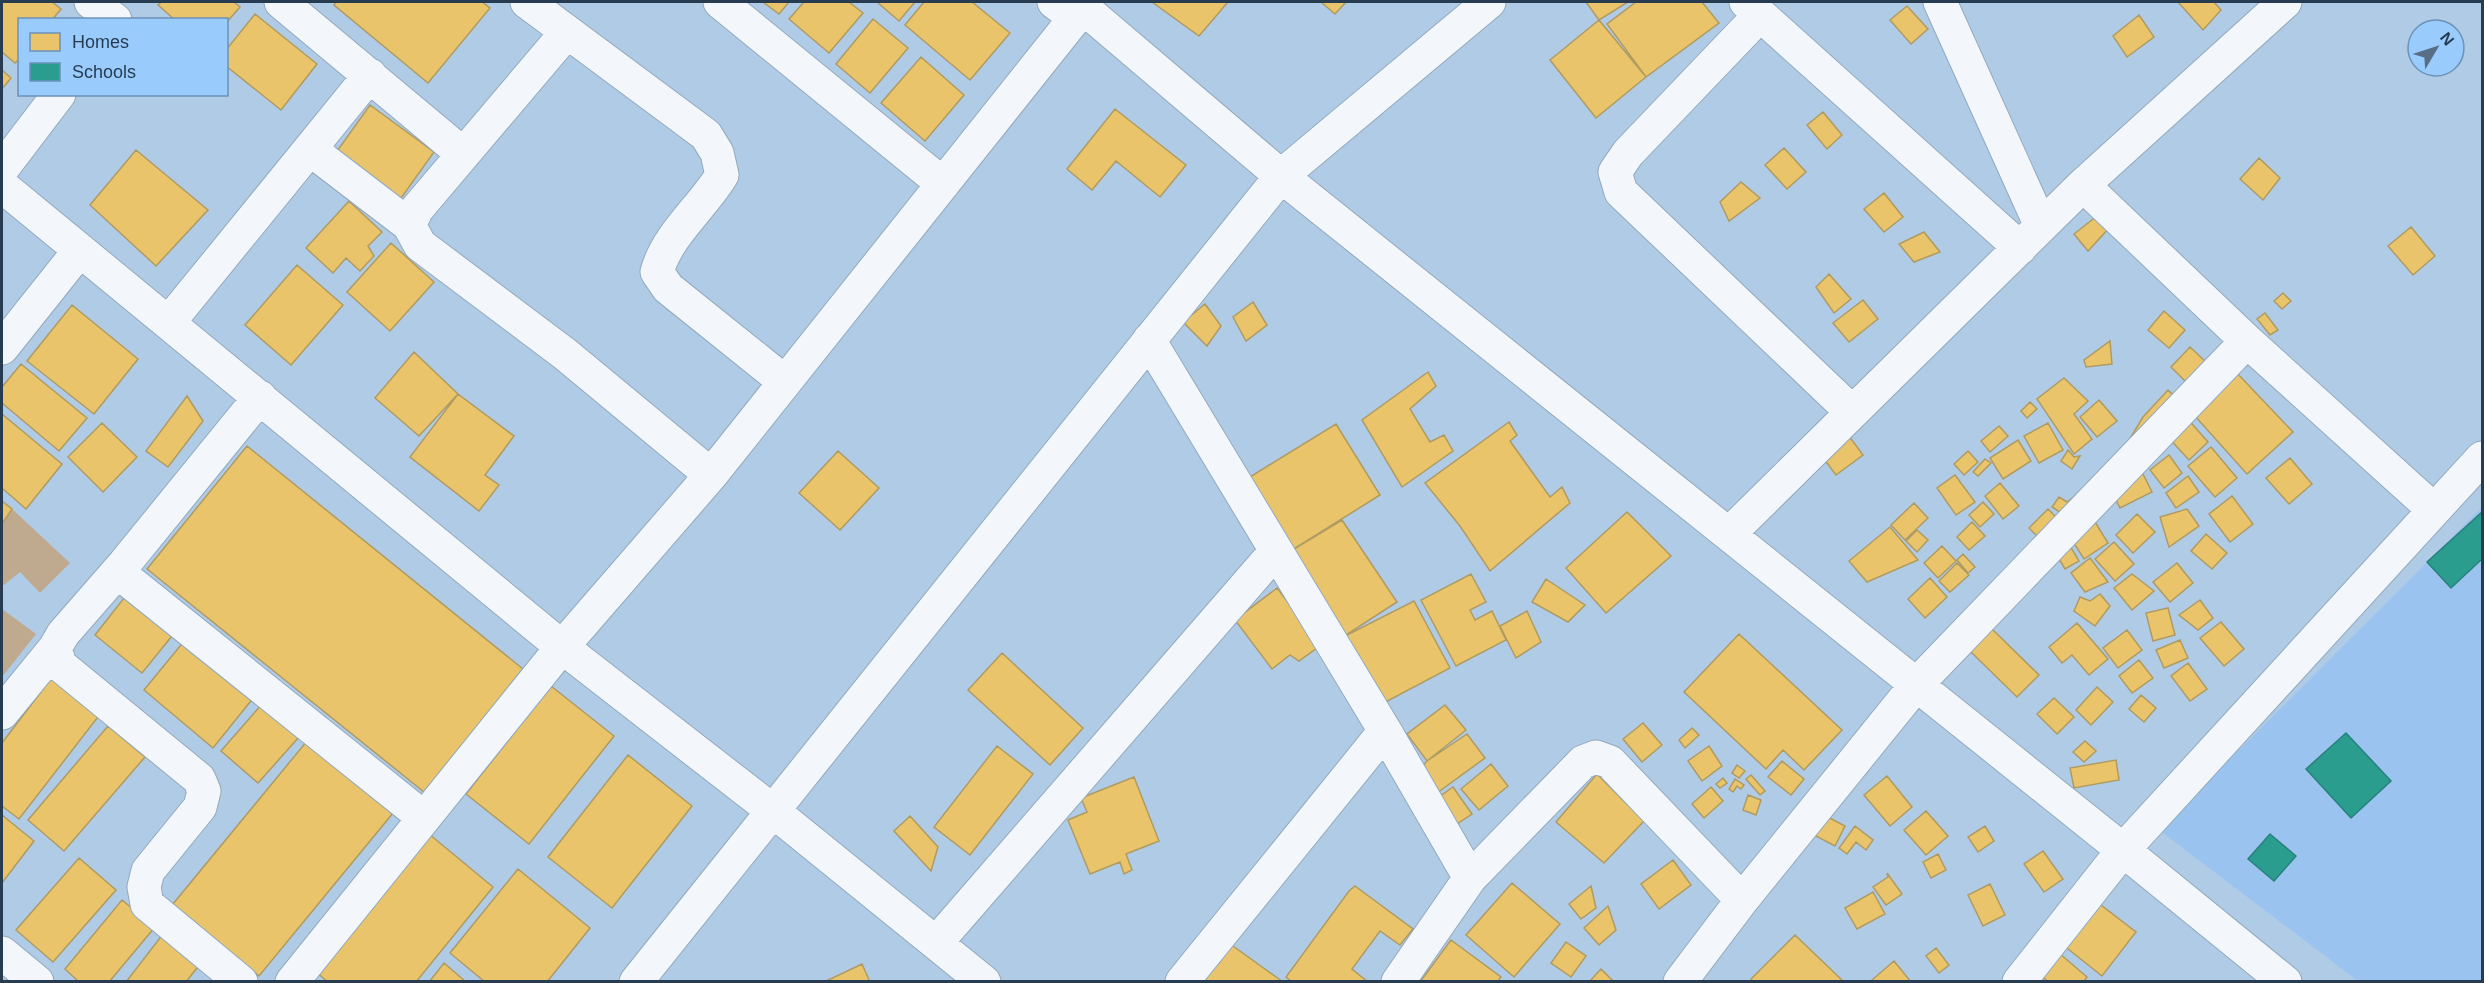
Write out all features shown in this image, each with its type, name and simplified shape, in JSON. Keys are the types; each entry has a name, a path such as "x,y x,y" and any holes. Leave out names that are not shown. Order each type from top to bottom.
{"street":[{"path":"91,2 113,18"},
{"path":"118,18 131,2"},
{"path":"281,2 463,154"},
{"path":"720,2 943,183"},
{"path":"636,981 1281,176 1489,2"},
{"path":"1940,2 2031,237"},
{"path":"1730,534 2083,185 2284,2"},
{"path":"535,4 567,32 706,135 717,153 722,175 710,194 668,245 660,259 657,272 668,288 785,382"},
{"path":"292,981 562,647 711,475 943,183 1077,8 1281,176 2285,981"},
{"path":"1852,412 1621,192 1615,172 1628,153 1753,8 2031,237"},
{"path":"409,225 417,209 567,32"},
{"path":"169,322 370,75"},
{"path":"2,169 57,96"},
{"path":"311,150 409,225 420,245 565,354 711,475"},
{"path":"2083,185 2247,341 2434,510"},
{"path":"2,186 562,647 773,810 984,981"},
{"path":"2,348 80,250"},
{"path":"1149,340 1385,731 1470,878"},
{"path":"1680,981 1742,900 1916,685 2247,341"},
{"path":"2,713 55,648 63,634 125,563 260,397"},
{"path":"2019,981 2123,850 2482,458"},
{"path":"936,943 1276,551"},
{"path":"125,563 124,577 423,817"},
{"path":"55,648 60,665 199,779 204,791 200,807 148,871 144,887 147,904 241,981"},
{"path":"1182,981 1385,731"},
{"path":"1398,981 1470,878 1583,762 1596,757 1610,762 1742,900"},
{"path":"2,953 37,981"}],"shaded area":[{"path":"2482,507 2482,981 2358,981 2159,830"},
{"path":"12,509 70,563 40,593 20,572 4,585 2,584 2,524"},
{"path":"2,609 36,634 2,677"}],"building: Homes":[{"path":"2,2 52,2 61,9 54,18 18,18 18,60 15,63 2,52"},
{"path":"161,2 234,2 240,7 228,21 228,18 173,18 158,5"},
{"path":"336,2 482,2 490,8 428,83 334,5"},
{"path":"763,2 789,2 779,14"},
{"path":"804,2 849,2 863,13 829,53 789,19"},
{"path":"877,2 915,2 899,21"},
{"path":"924,2 972,2 1010,33 970,80 905,25"},
{"path":"1152,2 1228,2 1199,36"},
{"path":"1321,2 1346,2 1335,14"},
{"path":"1586,2 1628,2 1599,20"},
{"path":"1636,2 1702,2 1719,23 1646,77 1607,24"},
{"path":"2178,2 2214,2 2221,10 2203,30"},
{"path":"1907,6 1928,29 1911,44 1890,20"},
{"path":"255,14 317,64 281,110 228,68 228,48"},
{"path":"2139,15 2154,37 2127,57 2113,36"},
{"path":"873,19 908,48 870,93 836,64"},
{"path":"1599,20 1646,77 1596,118 1550,60"},
{"path":"921,57 964,95 925,141 881,103"},
{"path":"2,70 11,78 2,89"},
{"path":"370,105 434,152 399,201 335,154"},
{"path":"1115,109 1186,165 1160,197 1116,161 1092,190 1067,169"},
{"path":"1823,112 1842,135 1827,149 1807,125"},
{"path":"1784,148 1806,172 1787,189 1765,165"},
{"path":"136,150 208,210 156,266 90,205"},
{"path":"2259,158 2280,178 2263,200 2240,179"},
{"path":"1741,182 1760,198 1729,221 1720,202"},
{"path":"1884,193 1903,217 1884,232 1864,209"},
{"path":"349,201 382,232 368,246 374,256 360,271 346,258 333,273 306,248"},
{"path":"2097,216 2110,227 2088,251 2074,234"},
{"path":"2411,227 2435,256 2413,275 2388,246"},
{"path":"1924,232 1940,252 1914,262 1899,244"},
{"path":"391,243 434,282 390,331 347,292"},
{"path":"297,265 343,305 291,365 245,325"},
{"path":"1829,274 1851,299 1834,313 1816,287"},
{"path":"2283,293 2291,301 2282,309 2274,301"},
{"path":"1863,300 1878,319 1849,342 1833,323"},
{"path":"1253,302 1267,325 1246,341 1233,317"},
{"path":"1205,304 1221,326 1207,346 1183,322"},
{"path":"72,305 138,359 94,414 27,361"},
{"path":"2164,311 2185,330 2169,348 2148,330"},
{"path":"2265,313 2278,330 2270,335 2257,319"},
{"path":"2110,341 2112,364 2086,367 2084,360"},
{"path":"2190,347 2208,364 2188,384 2171,367"},
{"path":"414,352 458,394 419,436 375,398"},
{"path":"21,364 87,418 59,451 2,403 2,387"},
{"path":"1428,372 1436,386 1410,409 1430,442 1444,435 1453,451 1402,487 1362,420"},
{"path":"2236,372 2293,432 2247,474 2194,415"},
{"path":"2064,378 2088,401 2074,414 2092,439 2074,454 2037,399"},
{"path":"2168,390 2181,403 2128,442 2143,417"},
{"path":"458,394 514,436 485,475 499,485 479,511 410,457"},
{"path":"187,396 203,421 168,467 146,451"},
{"path":"2099,400 2117,421 2097,437 2080,417"},
{"path":"2030,402 2037,409 2027,418 2021,411"},
{"path":"2,414 62,464 26,509 2,488"},
{"path":"2185,416 2208,442 2189,460 2166,435"},
{"path":"1509,422 1517,435 1510,441 1550,497 1562,487 1570,503 1490,571 1460,526 1425,483"},
{"path":"102,423 137,457 103,492 68,457"},
{"path":"2048,423 2063,450 2039,463 2024,436"},
{"path":"1336,424 1380,495 1289,552 1245,480"},
{"path":"1999,426 2008,436 1990,452 1981,441"},
{"path":"1849,436 1863,455 1836,475 1824,459"},
{"path":"2018,440 2031,461 2003,479 1990,458"},
{"path":"247,446 523,669 424,792 147,569"},
{"path":"2211,447 2237,478 2215,497 2188,466"},
{"path":"2068,450 2074,457 2080,456 2072,469 2061,461"},
{"path":"838,451 879,488 840,530 799,493"},
{"path":"1968,451 1978,462 1964,475 1954,464"},
{"path":"2169,455 2182,473 2164,488 2150,470"},
{"path":"2290,458 2312,484 2289,504 2266,478"},
{"path":"1985,459 1991,463 1978,476 1973,472"},
{"path":"2142,472 2152,492 2120,508 2110,488"},
{"path":"1955,475 1975,502 1956,515 1937,488"},
{"path":"2188,476 2199,492 2176,508 2166,493"},
{"path":"2000,483 2019,506 2003,519 1985,496"},
{"path":"2075,496 2069,518 2052,507 2059,497 2067,502"},
{"path":"2232,496 2253,524 2230,542 2209,514"},
{"path":"2,501 12,509 2,524"},
{"path":"1983,502 1994,514 1980,527 1969,515"},
{"path":"1914,503 1928,518 1905,540 1891,525"},
{"path":"2048,509 2061,522 2042,541 2029,528"},
{"path":"2187,509 2199,526 2169,547 2160,517"},
{"path":"1627,512 1671,556 1606,613 1566,568"},
{"path":"2137,514 2155,532 2133,553 2116,535"},
{"path":"1342,520 1397,602 1343,637 1289,552"},
{"path":"1972,522 1985,536 1969,550 1957,537"},
{"path":"2095,522 2108,543 2084,559 2070,537"},
{"path":"1890,527 1918,560 1867,582 1849,561"},
{"path":"1917,530 1928,540 1917,552 1906,541"},
{"path":"2206,534 2227,553 2212,569 2191,551"},
{"path":"2114,542 2134,564 2115,581 2095,559"},
{"path":"2069,544 2079,561 2065,569 2055,552"},
{"path":"1942,546 1956,561 1938,578 1924,563"},
{"path":"1963,554 1975,567 1968,573 1957,560"},
{"path":"2090,558 2108,582 2085,592 2071,573"},
{"path":"1957,563 1969,575 1950,592 1939,581"},
{"path":"2177,563 2193,583 2170,602 2153,582"},
{"path":"1471,574 1486,602 1470,610 1475,620 1492,611 1506,640 1456,666 1421,600"},
{"path":"2132,574 2154,591 2132,610 2114,588"},
{"path":"1930,578 1947,597 1925,618 1908,599"},
{"path":"1546,579 1585,605 1568,622 1532,602"},
{"path":"1277,588 1321,645 1299,661 1290,655 1272,669 1235,620"},
{"path":"128,593 176,631 142,673 95,635"},
{"path":"2100,594 2110,606 2095,626 2074,611 2080,597 2090,601"},
{"path":"2200,600 2213,618 2198,630 2179,615"},
{"path":"1414,601 1450,668 1378,706 1343,637"},
{"path":"2168,608 2175,635 2153,641 2146,613"},
{"path":"1527,611 1541,642 1516,658 1500,626"},
{"path":"2221,622 2244,649 2224,666 2200,638"},
{"path":"2077,623 2108,659 2089,675 2072,655 2062,663 2049,647"},
{"path":"1992,629 2039,675 2017,697 1970,651"},
{"path":"2127,630 2142,650 2118,668 2103,648"},
{"path":"1739,634 1842,730 1804,770 1783,750 1766,769 1684,692"},
{"path":"185,640 254,697 213,748 144,690"},
{"path":"2180,640 2188,658 2164,668 2156,650"},
{"path":"1002,653 1083,728 1050,765 968,690"},
{"path":"2139,660 2153,678 2132,693 2119,676"},
{"path":"2188,663 2207,689 2190,701 2171,676"},
{"path":"53,676 101,713 19,819 2,806 2,743"},
{"path":"551,686 614,736 529,844 466,794"},
{"path":"2097,687 2113,702 2091,725 2076,710"},
{"path":"2141,695 2156,708 2144,722 2129,709"},
{"path":"2054,698 2074,717 2057,734 2037,714"},
{"path":"262,704 299,737 258,783 221,751"},
{"path":"1445,705 1466,730 1427,761 1407,734"},
{"path":"1643,723 1662,745 1642,762 1623,739"},
{"path":"108,726 145,757 64,851 28,820"},
{"path":"1692,728 1699,735 1685,748 1679,740"},
{"path":"1467,734 1485,758 1437,793 1419,770 1427,761"},
{"path":"307,741 393,813 259,976 173,904"},
{"path":"2085,741 2096,751 2084,762 2073,752"},
{"path":"997,746 1033,774 970,855 934,827"},
{"path":"1709,746 1722,766 1702,781 1688,761"},
{"path":"628,755 692,806 612,908 548,857"},
{"path":"2116,760 2119,780 2074,788 2070,768"},
{"path":"1782,761 1804,779 1791,795 1768,777"},
{"path":"1491,764 1508,786 1479,810 1461,789"},
{"path":"1737,765 1745,771 1739,778 1732,773"},
{"path":"1597,774 1644,821 1604,863 1556,822"},
{"path":"1751,775 1765,791 1760,795 1746,779"},
{"path":"1887,776 1912,807 1890,826 1864,795"},
{"path":"1134,777 1159,841 1126,854 1132,870 1124,874 1120,862 1090,874 1068,820 1087,812 1081,798"},
{"path":"1723,778 1727,783 1720,788 1716,784"},
{"path":"1735,779 1744,785 1741,789 1737,786 1733,792 1729,789"},
{"path":"1453,787 1472,814 1454,826 1436,799"},
{"path":"1711,787 1723,801 1704,818 1692,804"},
{"path":"1748,795 1761,800 1756,815 1743,810"},
{"path":"1926,811 1948,836 1926,855 1904,830"},
{"path":"2,815 34,841 2,883"},
{"path":"1824,815 1845,826 1835,846 1814,835"},
{"path":"910,816 938,847 931,871 894,831"},
{"path":"1855,826 1873,840 1866,850 1856,842 1847,854 1839,848"},
{"path":"1985,826 1994,841 1978,852 1968,837"},
{"path":"429,834 493,887 416,982 328,982 316,972"},
{"path":"2043,851 2063,879 2044,892 2024,864"},
{"path":"1938,854 1946,870 1931,878 1923,862"},
{"path":"79,858 116,890 53,962 16,930"},
{"path":"1673,860 1691,885 1659,909 1641,884"},
{"path":"518,869 590,928 547,982 485,982 450,953"},
{"path":"1887,873 1902,894 1886,905 1873,887 1888,877"},
{"path":"1512,883 1560,924 1514,977 1466,935"},
{"path":"1990,884 2005,915 1983,926 1968,895"},
{"path":"1355,886 1413,929 1400,945 1380,931 1352,969 1368,982 1292,982 1286,977"},
{"path":"1591,886 1596,908 1581,919 1569,904"},
{"path":"1873,892 1885,914 1857,929 1845,908"},
{"path":"122,900 155,927 109,982 79,982 65,969"},
{"path":"2097,902 2136,932 2102,976 2063,945"},
{"path":"1608,906 1616,930 1599,945 1584,928"},
{"path":"163,934 200,964 186,982 126,982"},
{"path":"1795,935 1844,982 1753,982 1751,979"},
{"path":"1451,940 1501,977 1497,982 1420,982"},
{"path":"1226,941 1283,982 1197,982"},
{"path":"1566,942 1586,956 1571,977 1551,963"},
{"path":"1936,948 1949,965 1939,973 1926,956"},
{"path":"2059,953 2087,977 2083,982 2048,982 2041,975"},
{"path":"1894,961 1911,982 1874,982 1872,980"},
{"path":"444,963 466,982 429,982"},
{"path":"862,964 870,982 824,982"},
{"path":"1601,969 1614,982 1589,982"}],"building: Schools":[{"path":"2482,512 2482,559 2451,588 2427,562"},
{"path":"2346,733 2391,781 2351,818 2306,769"},
{"path":"2270,834 2296,856 2274,881 2248,859"}]}
